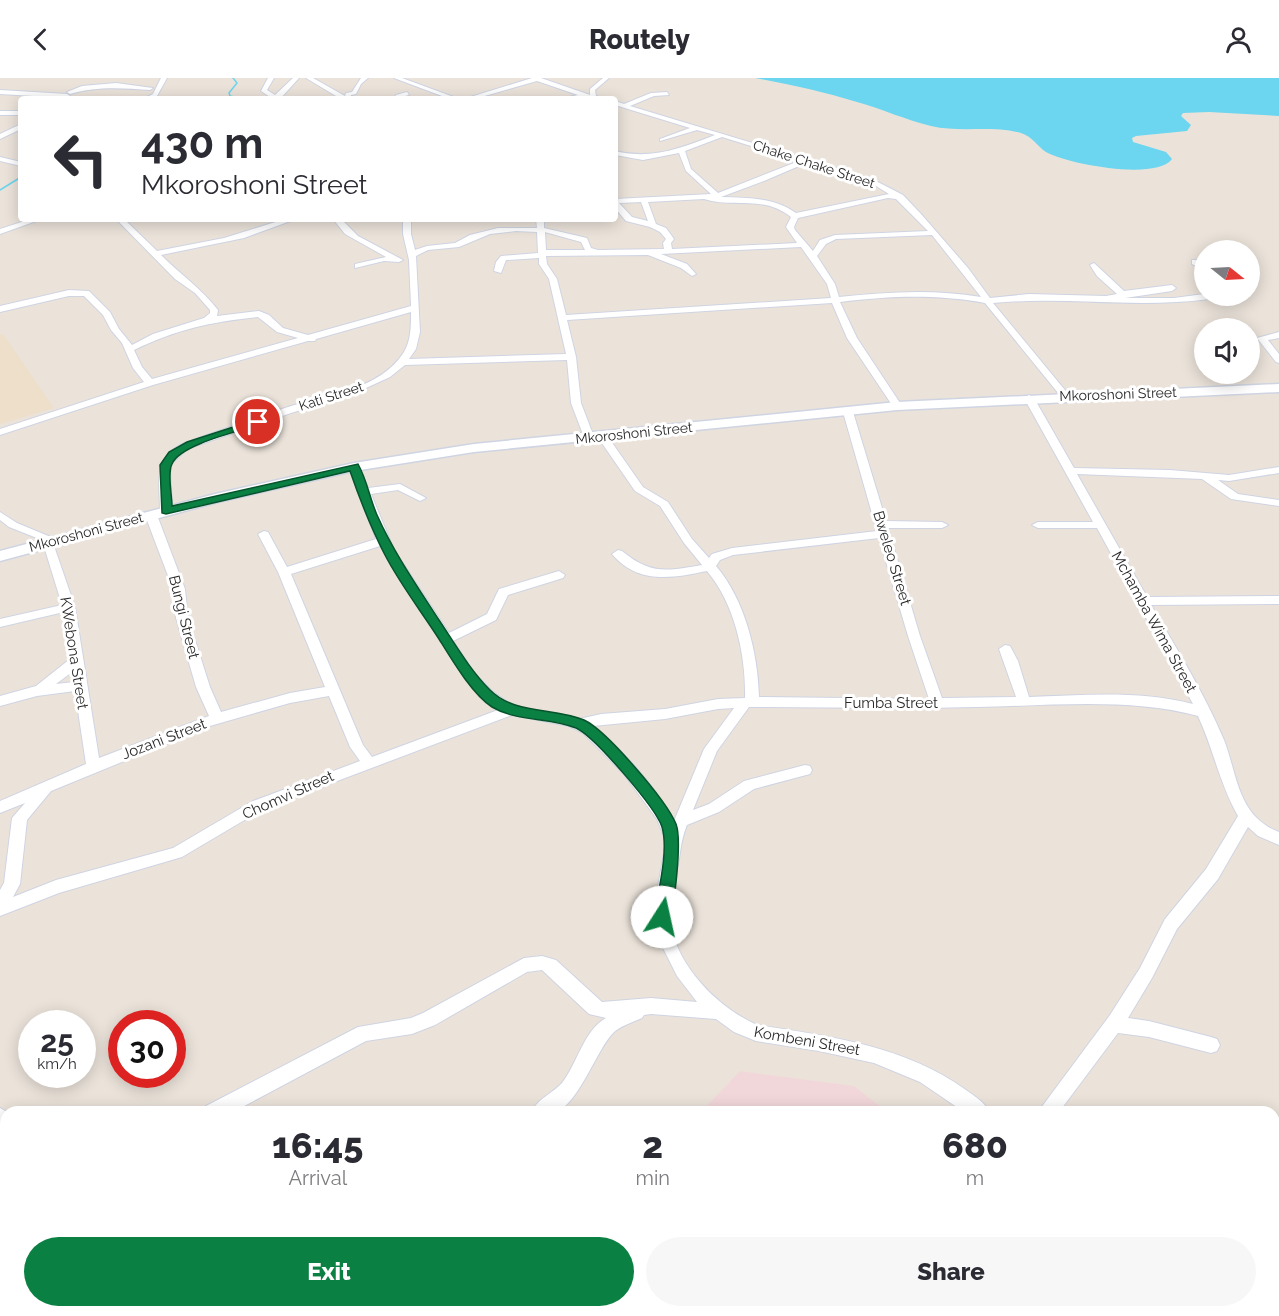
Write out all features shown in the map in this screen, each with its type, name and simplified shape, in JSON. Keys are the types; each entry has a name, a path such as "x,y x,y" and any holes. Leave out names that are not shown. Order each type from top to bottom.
{"street":[{"path":"151,96 155,94 164,78"},
{"path":"271,78 264,91 273,96"},
{"path":"278,96 296,78"},
{"path":"309,78 341,96"},
{"path":"347,96 354,93 359,83 365,78"},
{"path":"397,78 448,96"},
{"path":"478,96 536,78 589,96 592,90 606,78"},
{"path":"138,87 146,79"},
{"path":"109,94 120,82"},
{"path":"120,82 123,93 126,94"},
{"path":"0,91 67,93 82,88 120,82 150,88"},
{"path":"0,91 17,89"},
{"path":"398,96 407,94"},
{"path":"624,106 653,94 667,94"},
{"name":"Chake Chake Street","path":"618,104 870,180 900,197 914,209 965,270 987,301 1066,397"},
{"path":"0,113 18,113"},
{"path":"0,137 18,128"},
{"path":"662,140 696,128"},
{"path":"618,153 649,158 682,151 722,135"},
{"path":"682,151 688,170 717,196"},
{"path":"0,159 18,164"},
{"path":"707,198 762,180 807,160"},
{"path":"0,167 18,164"},
{"path":"618,202 707,198 759,200 787,210 795,216 888,196 900,197"},
{"path":"644,200 653,225"},
{"path":"618,206 629,219 663,230 670,239 667,244 668,250"},
{"path":"795,216 790,227 831,284 840,315 862,354 897,406"},
{"path":"0,232 29,222"},
{"path":"123,222 207,302 214,314 207,320"},
{"path":"155,254 212,244 285,222"},
{"path":"339,222 345,232 385,251 396,260"},
{"path":"402,362 410,354 415,343 412,258 407,222"},
{"path":"358,266 375,261 412,258 423,249 458,244 475,236 541,225 584,240 588,249 595,252"},
{"path":"541,225 543,264 553,279 572,357 576,403 596,436 639,489 664,504 687,541 723,582 736,611 751,671 749,703 711,749 671,845"},
{"path":"813,256 823,242 835,237 932,233"},
{"path":"498,271 500,262 504,258 543,253 643,252 802,245"},
{"path":"643,252 680,264 692,274"},
{"path":"1094,265 1101,277 1123,294"},
{"path":"1106,299 1123,294 1172,288"},
{"path":"0,309 33,303 69,292 86,293 101,307 130,350 138,368 150,383"},
{"path":"561,318 913,293 959,296 987,301 1029,297 1166,301 1194,298"},
{"path":"0,432 150,383 312,339 414,308"},
{"path":"130,350 156,336 207,320 259,314 266,317 280,330 312,339"},
{"path":"1279,335 1262,337 1264,343 1279,360"},
{"path":"402,362 572,357"},
{"name":"Kati Street","path":"166,511 165,465 183,447 295,408 359,389 402,362"},
{"name":"Mkoroshoni Street","path":"0,556 166,511 354,466 474,448 897,406 1279,388"},
{"name":"Mchamba Wima Street","path":"1029,398 1193,690 1216,741 1236,799 1246,816 1263,832 1279,839"},
{"name":"Bweleo Street","path":"848,412 914,636 937,703"},
{"name":"Kombeni Street","path":"354,466 383,541 459,660 485,692 497,703 512,710 579,724 595,734 651,798 669,826 671,845 662,917 665,931 681,966 717,1011 746,1030 756,1033 852,1048 888,1058 920,1071 946,1086 972,1106"},
{"path":"1070,471 1240,477 1279,470"},
{"path":"1205,476 1232,495 1279,503"},
{"path":"364,492 400,487 420,498"},
{"path":"0,515 13,525 50,541"},
{"name":"Bungi Street","path":"152,515 179,589 182,618 203,687 218,720"},
{"path":"618,554 639,571 648,574 669,574 709,567 716,557 732,552 884,529 942,525"},
{"path":"1038,525 1099,525"},
{"path":"264,534 284,572 357,747 368,762"},
{"name":"KWebona Street","path":"50,541 69,607 93,766"},
{"path":"284,572 383,541"},
{"path":"446,639 492,617 503,592 559,576"},
{"path":"1143,601 1279,600"},
{"path":"0,623 69,607"},
{"path":"1005,649 1013,663 1015,680 1024,700"},
{"path":"37,691 77,660"},
{"path":"0,701 37,691 80,686"},
{"name":"Jozani Street","path":"0,807 93,766 218,720 303,694 333,690"},
{"name":"Fumba Street","path":"579,724 601,719 665,714 718,704 783,701 937,703 1024,700 1161,703 1203,712"},
{"name":"Chomvi Street","path":"0,907 56,887 177,853 258,806 368,762 512,710"},
{"path":"681,821 714,808 749,785 805,770"},
{"path":"0,907 12,884 20,819 47,787"},
{"path":"1052,1106 1114,1024 1146,973 1171,924 1212,874 1246,816"},
{"path":"224,1106 364,1033 411,1026 429,1019 531,963 550,965 596,1008 602,1010 651,1006 717,1011"},
{"path":"549,1106 569,1088 600,1035 609,1025 651,1006"},
{"path":"1114,1024 1149,1029 1210,1044"}],"shaded area":[{"path":"3,334 54,408 0,424 0,335"},
{"path":"740,1071 854,1086 880,1106 707,1106"}],"water":[{"path":"755,78 1279,78 1279,116 1209,112 1183,113 1181,116 1191,125 1187,131 1132,138 1133,142 1166,152 1172,159 1163,166 1131,170 1091,165 1057,157 1046,152 1021,133 931,126 832,95"}],"waterway":[{"path":"230,96 229,93 237,83 233,78"},
{"path":"0,190 18,179"}],"route":[{"path":"258,422 190,444 173,455 165,465 166,511 354,466 362,483 370,513 383,541 459,660 485,692 497,703 512,710 579,724 595,734 651,798 669,826 672,848 662,917"}]}
